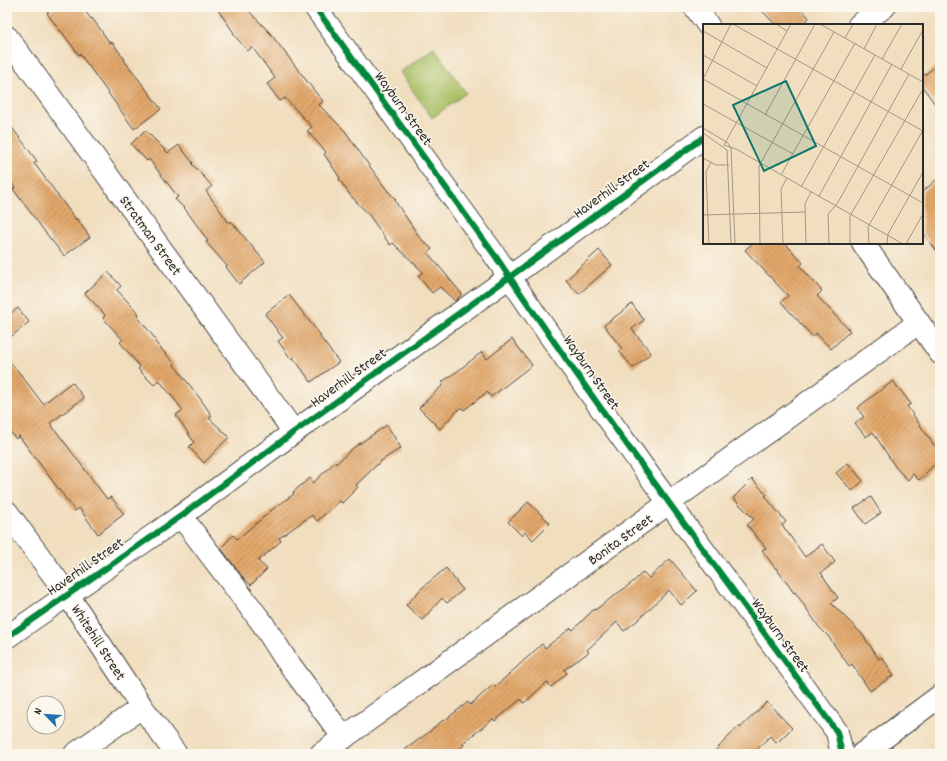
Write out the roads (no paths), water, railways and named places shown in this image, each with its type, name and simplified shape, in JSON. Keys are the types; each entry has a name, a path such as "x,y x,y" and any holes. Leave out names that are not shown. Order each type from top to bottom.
{"street":[{"name":"Wayburn Street","path":"314,7 496,257 669,503 837,732 842,754"},
{"path":"694,7 707,24"},
{"path":"860,24 884,7"},
{"name":"Stratman Street","path":"7,38 294,432"},
{"name":"Haverhill Street","path":"7,637 181,516 294,432 703,138"},
{"path":"863,244 940,353"},
{"name":"Bonita Street","path":"321,754 918,323"},
{"name":"Whitehill Street","path":"7,512 67,594 142,707 176,754"},
{"path":"181,516 263,624 284,657 344,738"},
{"path":"862,754 940,696"},
{"path":"75,754 142,707"}]}
